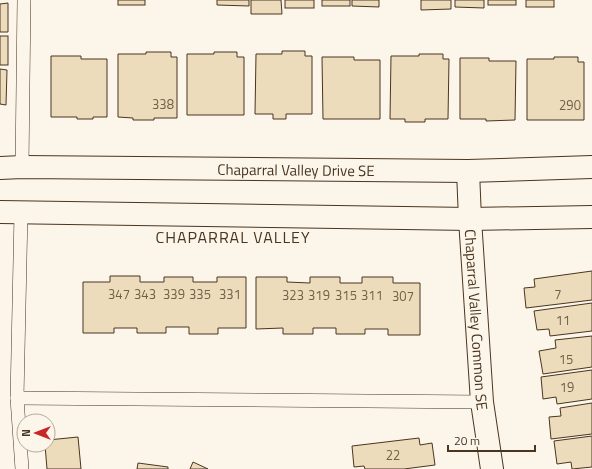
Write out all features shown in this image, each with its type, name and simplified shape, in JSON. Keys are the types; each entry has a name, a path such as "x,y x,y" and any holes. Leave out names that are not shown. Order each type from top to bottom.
{"street":[{"name":"Chaparral Valley Drive SE","path":"0,168 468,171 592,167"},
{"name":"Chaparral Valley Common SE","path":"468,171 482,402 492,469"},
{"path":"10,212 470,219 592,217"}],"lane":[{"path":"22,167 24,0"},
{"path":"10,212 17,398 22,469"},
{"path":"17,398 482,402"}],"building":[{"path":"118,0 145,0 145,5 118,5"},
{"path":"217,0 249,0 249,6 217,5"},
{"path":"251,0 281,0 282,14 251,14"},
{"path":"285,0 314,0 314,8 285,8"},
{"path":"322,0 350,0 350,6 322,6"},
{"path":"352,0 379,0 379,7 352,6"},
{"path":"421,0 451,0 451,9 421,10"},
{"path":"455,0 484,0 484,8 455,7"},
{"path":"488,0 516,0 516,5 488,5"},
{"path":"526,0 554,0 554,7 526,7"},
{"path":"8,3 8,32 0,32 0,4"},
{"path":"0,36 8,36 8,65 0,65"},
{"path":"282,51 305,51 305,56 312,56 312,114 286,114 286,119 273,119 273,114 255,114 256,54 282,54"},
{"path":"146,52 171,52 171,57 177,57 177,118 133,120 133,118 118,117 118,54 146,54"},
{"path":"214,52 237,52 237,57 244,57 244,115 187,115 187,54 214,54"},
{"path":"419,54 443,54 443,59 449,59 448,119 425,119 425,122 405,122 405,119 390,119 391,56 419,56"},
{"path":"51,56 81,56 81,59 107,59 107,117 77,119 77,117 51,117"},
{"path":"322,57 354,57 354,60 380,60 380,119 323,119"},
{"path":"554,57 578,57 578,62 584,62 584,120 527,120 527,59 554,59"},
{"path":"460,58 489,58 489,61 516,61 515,120 486,121 486,119 460,119"},
{"path":"0,69 7,70 6,105 0,104"},
{"path":"592,271 592,300 526,308 524,288 535,287 534,279"},
{"path":"110,276 140,276 140,282 164,282 164,277 193,277 193,282 217,282 217,277 246,277 246,328 218,328 218,334 189,334 189,327 166,327 166,333 137,333 137,328 114,328 114,333 83,333 83,282 110,282"},
{"path":"256,277 287,277 287,282 310,283 310,277 340,277 340,283 362,283 362,277 393,277 393,283 420,283 420,335 388,335 388,329 365,329 365,334 336,334 336,328 313,328 313,334 283,334 283,328 256,329"},
{"path":"592,303 592,331 550,336 549,329 537,330 534,311"},
{"path":"592,336 592,367 543,374 539,351 556,348 555,340"},
{"path":"592,370 592,399 557,404 556,397 543,399 541,377"},
{"path":"592,403 592,434 551,439 549,417 561,416 560,408"},
{"path":"592,436 592,467 572,469 571,462 557,464 554,441"},
{"path":"78,437 81,469 47,469 46,453 56,453 56,439"},
{"path":"419,438 420,445 432,443 435,465 404,469 365,469 364,466 354,467 352,446"},
{"path":"193,462 208,469 190,469"},
{"path":"138,463 168,467 168,469 137,469"}],"district":[{"name":"CHAPARRAL VALLEY","path":"233,237"}]}
